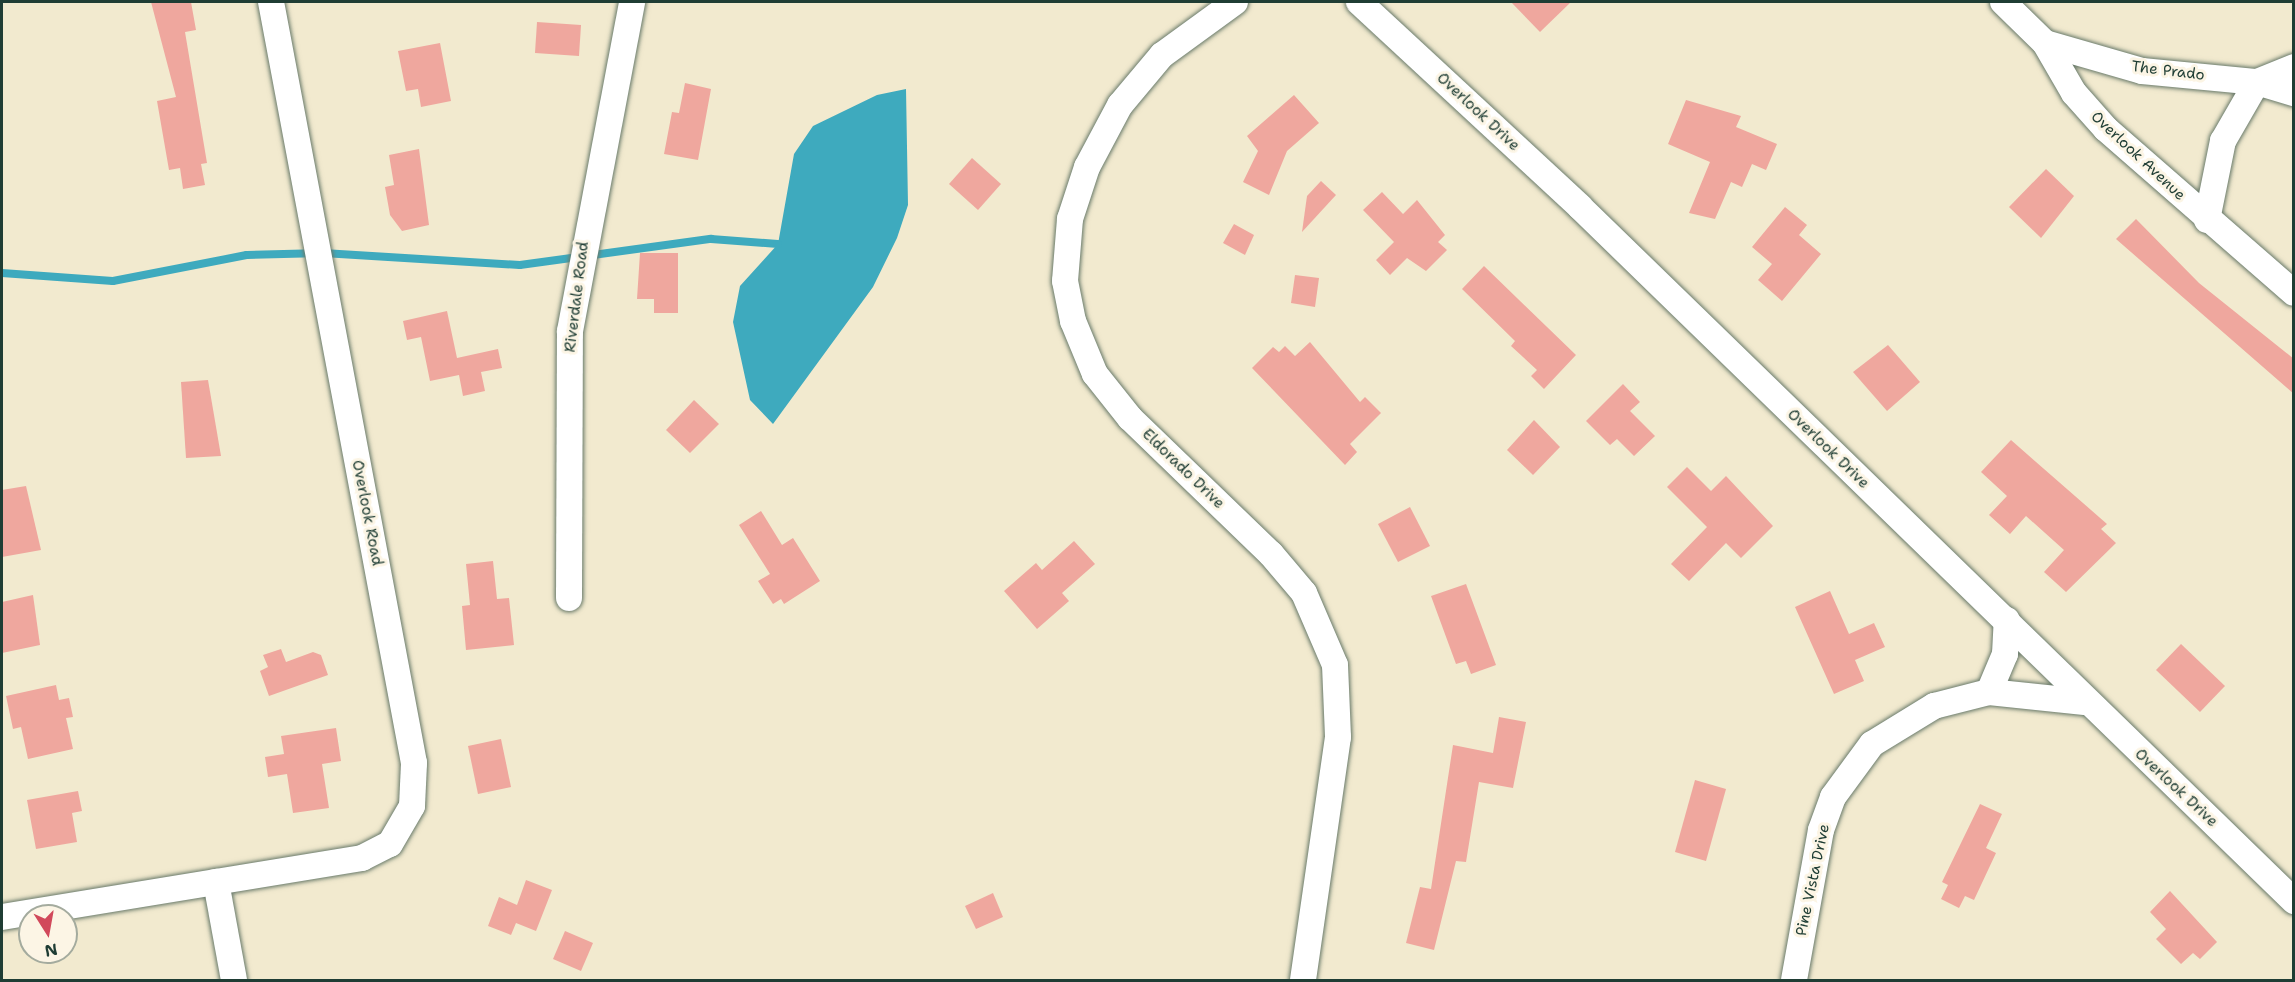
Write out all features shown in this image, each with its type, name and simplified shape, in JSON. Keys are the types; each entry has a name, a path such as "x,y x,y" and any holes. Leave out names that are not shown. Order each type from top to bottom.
{"street":[{"name":"Overlook Road","path":"2,917 362,858 390,844 412,806 417,787 271,2"},
{"name":"Riverdale Road","path":"569,598 570,331 632,2"},
{"name":"Eldorado Drive","path":"1234,2 1162,55 1120,105 1087,166 1070,219 1065,281 1073,321 1095,374 1130,418 1271,554 1304,593 1335,665 1338,737 1302,981"},
{"name":"Overlook Drive","path":"1359,2 1580,207 2007,620 2084,702 2294,901"},
{"name":"Overlook Avenue","path":"2003,2 2045,43 2074,93 2106,129 2207,220 2294,293"},
{"name":"The Prado","path":"2045,43 2142,71 2257,82 2294,93"},
{"name":"The Prado","path":"2257,82 2294,67"},
{"path":"2207,220 2223,141 2257,82"},
{"path":"1989,692 2005,654 2007,620"},
{"name":"Pine Vista Drive","path":"1794,981 1821,830 1853,766 1889,730 1934,706 1989,692 2084,702"},
{"path":"216,882 234,981"}],"water":[{"path":"906,89 908,205 897,238 873,287 773,424 750,400 733,322 740,286 778,244 794,154 813,126 877,95"}],"building":[{"path":"151,2 191,2 196,30 185,32 207,163 201,164 205,185 183,189 180,168 169,170 157,101 176,97"},
{"path":"1511,2 1571,2 1540,32"},
{"path":"537,22 581,25 579,56 535,53"},
{"path":"440,43 451,101 421,107 418,89 406,91 398,51"},
{"path":"685,83 711,89 698,160 664,154 672,112 679,113"},
{"path":"1294,95 1319,123 1287,151 1269,195 1243,182 1258,151 1247,136"},
{"path":"1686,100 1741,116 1736,127 1777,144 1766,170 1752,164 1742,187 1731,182 1715,219 1689,213 1710,162 1668,144"},
{"path":"419,149 429,225 402,231 390,215 385,187 394,185 389,155"},
{"path":"972,158 1001,184 978,210 949,184"},
{"path":"2046,169 2074,196 2041,238 2009,207"},
{"path":"1321,181 1336,195 1302,232 1307,196"},
{"path":"1382,192 1403,214 1417,200 1445,235 1438,242 1447,250 1426,271 1407,258 1390,275 1376,260 1394,242 1363,210"},
{"path":"1785,207 1807,225 1799,235 1821,254 1782,301 1758,280 1772,264 1752,247"},
{"path":"2136,219 2199,283 2294,359 2294,394 2116,239"},
{"path":"1234,224 1254,235 1245,255 1223,243"},
{"path":"640,253 678,253 678,313 654,313 654,299 637,299"},
{"path":"1484,266 1576,355 1544,389 1531,376 1537,370 1511,346 1515,341 1462,289"},
{"path":"1295,275 1319,278 1315,307 1291,303"},
{"path":"447,311 457,358 498,349 502,368 481,372 485,391 463,396 459,375 430,381 421,337 407,340 403,321"},
{"path":"1310,342 1360,402 1365,397 1381,413 1350,444 1357,452 1345,465 1252,368 1273,347 1279,352 1285,346 1295,356"},
{"path":"1888,345 1920,382 1887,411 1853,372"},
{"path":"208,380 221,456 186,458 181,382"},
{"path":"1623,384 1640,402 1630,411 1655,436 1634,456 1617,439 1610,445 1586,421"},
{"path":"694,400 719,424 690,453 666,430"},
{"path":"1534,420 1560,447 1533,475 1507,450"},
{"path":"2011,440 2107,524 2101,529 2116,543 2066,592 2044,572 2064,550 2026,516 2010,534 1989,515 2007,496 1981,472"},
{"path":"1687,467 1711,491 1726,476 1773,526 1741,558 1726,543 1689,581 1671,564 1707,527 1667,487"},
{"path":"26,486 41,550 2,557 2,490"},
{"path":"1410,507 1430,546 1398,562 1378,524"},
{"path":"761,511 782,545 793,538 820,581 784,604 781,599 773,604 758,581 770,574 739,525"},
{"path":"1074,541 1095,564 1062,593 1069,601 1037,629 1004,591 1036,563 1042,570"},
{"path":"493,561 497,599 509,598 514,645 466,650 462,606 470,605 466,564"},
{"path":"1466,584 1496,665 1471,674 1466,661 1456,664 1431,596"},
{"path":"1830,591 1849,634 1874,623 1885,647 1855,660 1864,681 1834,694 1795,607"},
{"path":"33,595 40,645 2,653 2,602"},
{"path":"2181,644 2225,686 2200,712 2156,670"},
{"path":"281,649 286,662 313,652 321,655 328,675 269,696 260,671 268,667 263,655"},
{"path":"56,685 59,700 69,698 73,717 66,718 73,749 28,759 21,727 13,729 6,696"},
{"path":"1499,717 1526,722 1513,788 1479,782 1466,862 1456,861 1434,950 1406,943 1420,887 1431,889 1453,745 1493,753"},
{"path":"336,728 341,761 322,764 329,808 293,813 287,774 268,777 265,757 284,754 281,736"},
{"path":"501,739 511,787 478,794 468,746"},
{"path":"1695,780 1726,789 1706,861 1675,852"},
{"path":"78,791 82,811 72,813 77,842 36,849 27,800"},
{"path":"1980,804 2002,814 1986,848 1996,853 1974,900 1965,896 1959,908 1941,899 1948,885 1942,882"},
{"path":"526,880 552,890 536,931 516,923 511,935 488,926 499,897 517,905"},
{"path":"2170,891 2217,942 2200,959 2193,953 2181,964 2156,939 2166,929 2150,912"},
{"path":"993,893 1003,917 976,929 965,906"},
{"path":"565,931 593,943 581,971 553,959"}],"waterway":[{"path":"2,273 113,281 247,255 323,253 520,265 711,239 778,244"}]}
